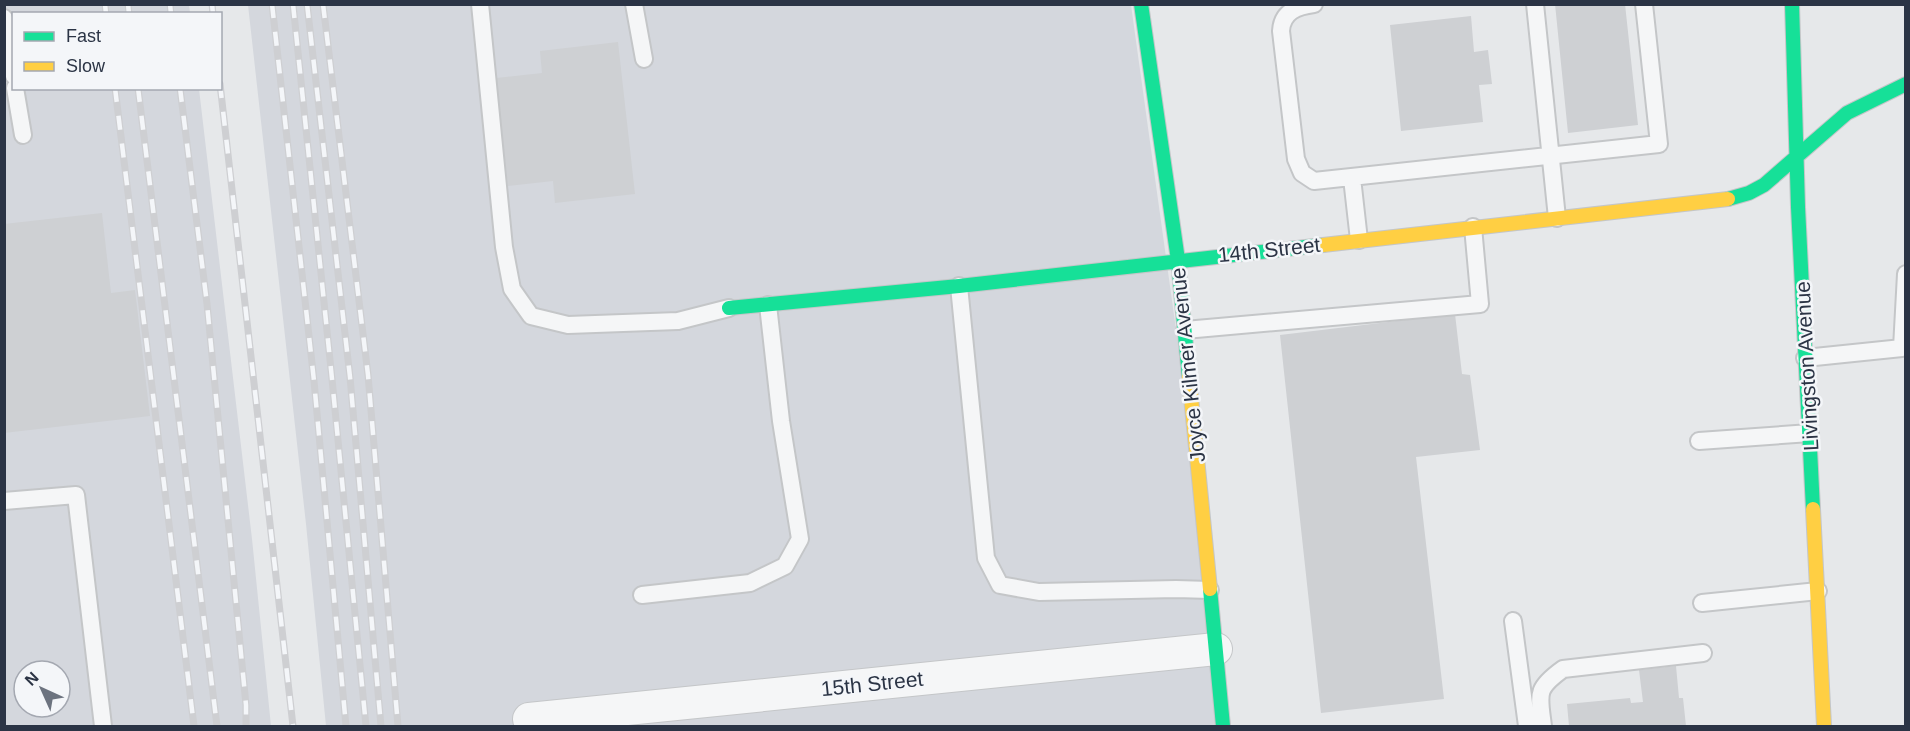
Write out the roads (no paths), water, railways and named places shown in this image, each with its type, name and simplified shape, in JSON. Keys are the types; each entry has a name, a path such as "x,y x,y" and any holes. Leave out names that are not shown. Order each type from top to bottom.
{"street":[{"name":"Joyce Kilmer Avenue","path":"1141,4 1178,260 1223,726"},
{"name":"Livingston Avenue","path":"1792,4 1796,157 1824,726"},
{"name":"14th Street","path":"729,308 959,286 1741,197 1768,181 1847,113 1905,84"},
{"name":"15th Street","path":"529,719 1216,649"}],"lane":[{"path":"480,4 504,247 512,289 531,316 568,325 667,322 729,308"},
{"path":"634,4 644,59"},
{"path":"1314,4 1293,9 1281,25 1294,151 1302,173 1314,181 1659,144 1644,4"},
{"path":"1535,4 1557,218"},
{"path":"4,18 12,64"},
{"path":"15,90 23,135"},
{"path":"1352,178 1359,240"},
{"path":"1185,330 1480,304 1473,227"},
{"path":"1805,358 1902,348 1905,274"},
{"path":"959,286 986,558 1000,585 1039,591 1210,590"},
{"path":"642,595 750,583 784,566 800,539 781,421 768,305"},
{"path":"1699,441 1810,433"},
{"path":"4,501 76,495 103,726"},
{"path":"1702,603 1818,591"},
{"path":"1513,621 1527,726"},
{"path":"1543,726 1539,694 1547,681 1563,669 1703,653"}],"railway":[{"path":"105,4 106,12"},
{"path":"128,4 129,12"},
{"path":"170,4 171,12"},
{"path":"212,4 213,12"},
{"path":"272,4 314,381 346,726"},
{"path":"293,4 366,726"},
{"path":"307,4 350,377 381,726"},
{"path":"323,4 368,375 398,726"},
{"path":"115,90 194,726"},
{"path":"138,90 217,726"},
{"path":"180,90 207,304 246,705 246,726"},
{"path":"221,90 293,726"}]}
